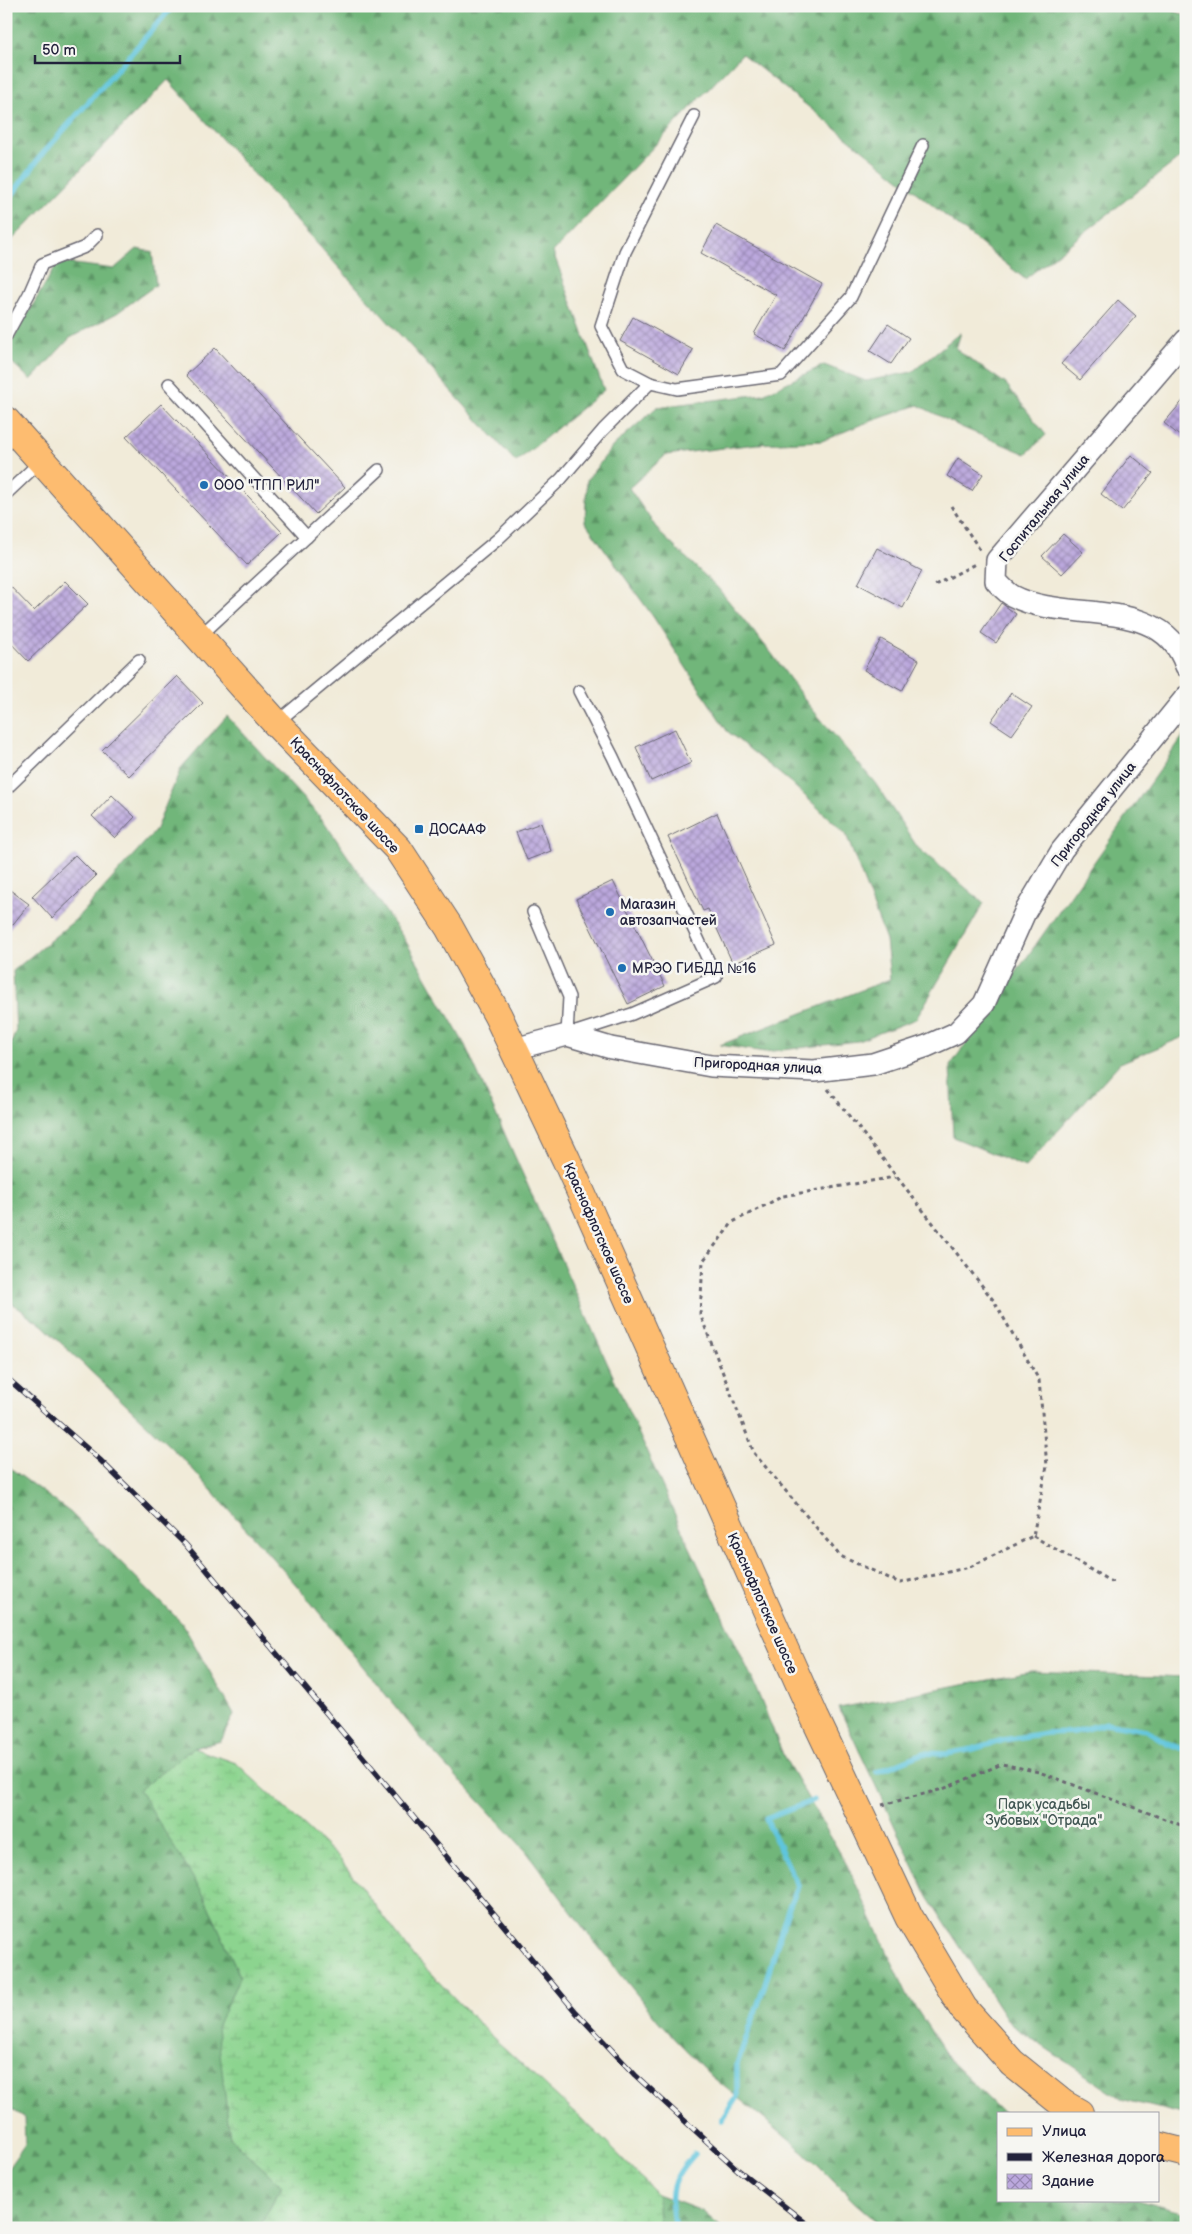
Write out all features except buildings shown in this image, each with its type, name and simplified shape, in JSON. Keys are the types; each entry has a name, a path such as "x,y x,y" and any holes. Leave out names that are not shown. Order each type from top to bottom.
{"main road":[{"name":"Краснофлотское шоссе","path":"6,421 276,723 398,849 449,927 498,1016 566,1159 858,1813 909,1917 964,2008 1012,2064 1063,2104 1077,2112"},
{"path":"1160,2146 1186,2153"}],"street":[{"name":"Госпитальная улица","path":"1186,340 990,560 996,581 1012,596 1030,603 1148,622 1170,638 1186,666"},
{"name":"Пригородная улица","path":"567,1035 612,1048 711,1066 814,1071 873,1064 927,1046 956,1033 984,1004 1025,912 1062,850 1186,697"},
{"path":"514,1049 567,1035"}],"lane":[{"path":"694,116 625,252 601,326 623,368 650,383 678,390 781,374 851,297 923,145"},
{"path":"6,336 29,294 42,264 85,246 97,236"},
{"path":"276,723 498,539 561,479 603,430 650,383"},
{"path":"169,384 308,537"},
{"path":"6,494 42,460"},
{"path":"200,636 379,470"},
{"path":"6,790 139,660"},
{"path":"533,912 569,997 567,1035 632,1014 716,977 613,757 579,691"}],"path":[{"path":"935,585 990,560 951,506"},
{"path":"814,1071 895,1177 994,1301 1039,1380 1047,1466 1033,1536"},
{"path":"895,1177 783,1196 733,1222 703,1261 700,1314 754,1453 840,1556 900,1582 970,1567 1033,1536"},
{"path":"1033,1536 1115,1584"},
{"path":"858,1813 890,1802 943,1789 1002,1764 1040,1772 1186,1827"}],"green space":[{"path":"6,6 1157,6 1186,15 1186,153 1025,279 742,54 553,252 604,390 516,462 168,80 6,246"},
{"path":"137,249 152,252 156,285 117,313 70,338 31,380 6,357 6,351 58,262 114,269"},
{"path":"961,332 956,349 1006,384 1046,435 1026,454 961,427 918,405 860,425 822,441 756,444 666,455 629,488 660,533 717,587 772,654 807,703 875,783 918,848 984,903 916,1019 858,1041 765,1052 720,1045 890,979 886,940 846,834 790,782 727,731 654,618 585,522 587,480 613,446 657,407 763,394 824,365 866,381 912,372"},
{"path":"227,716 323,820 405,940 465,1045 685,1537 751,1676 784,1757 847,1865 908,1996 951,2062 1002,2112 997,2112 997,2202 1145,2202 1186,2213 1186,2228 884,2228 853,2201 803,2151 710,2075 660,2023 588,1934 526,1851 425,1743 299,1588 187,1463 42,1325 6,1299 6,1058 16,1030 13,971 75,920 155,831 181,768"},
{"path":"1186,732 1186,1036 1120,1063 1025,1167 953,1137 950,1066"},
{"path":"6,1465 71,1513 182,1623 234,1714 221,1741 193,1748 203,1894 240,1976 218,2027 230,2138 282,2186 259,2228 6,2228 6,2171 25,2144 24,2117 6,2106"},
{"name":"Парк усадьбы Зубовых \"Отрада\"","path":"1031,1671 1186,1677 1186,2115 1121,2099 1010,2024 928,1897 839,1708"},
{"path":"193,1748 236,1763 340,1859 412,1954 488,2033 597,2133 657,2194 660,2228 259,2228 282,2186 230,2138 217,2027 240,1976 203,1894 139,1790"},
{"path":"657,2194 702,2211 722,2228 660,2228"}],"waterway":[{"path":"6,203 40,157 173,6"},
{"path":"877,1772 924,1753 946,1754 973,1749 1003,1740 1046,1733 1074,1732 1107,1723 1146,1730 1167,1743 1180,1748 1186,1748"},
{"path":"722,2120 737,2097 737,2064 763,1990 787,1912 798,1886 766,1819 814,1800"},
{"path":"675,2228 672,2205 673,2188 680,2172 694,2154"}],"railway":[{"path":"6,1377 100,1460 186,1545 576,2012 635,2075 738,2170 812,2228"}],"place":[{"name":"ООО \"ТПП РИЛ\"","path":"204,485"},
{"name":"ДОСААФ","path":"419,829"},
{"name":"Магазин автозапчастей","path":"610,912"},
{"name":"МРЭО ГИБДД №16","path":"622,968"}]}
